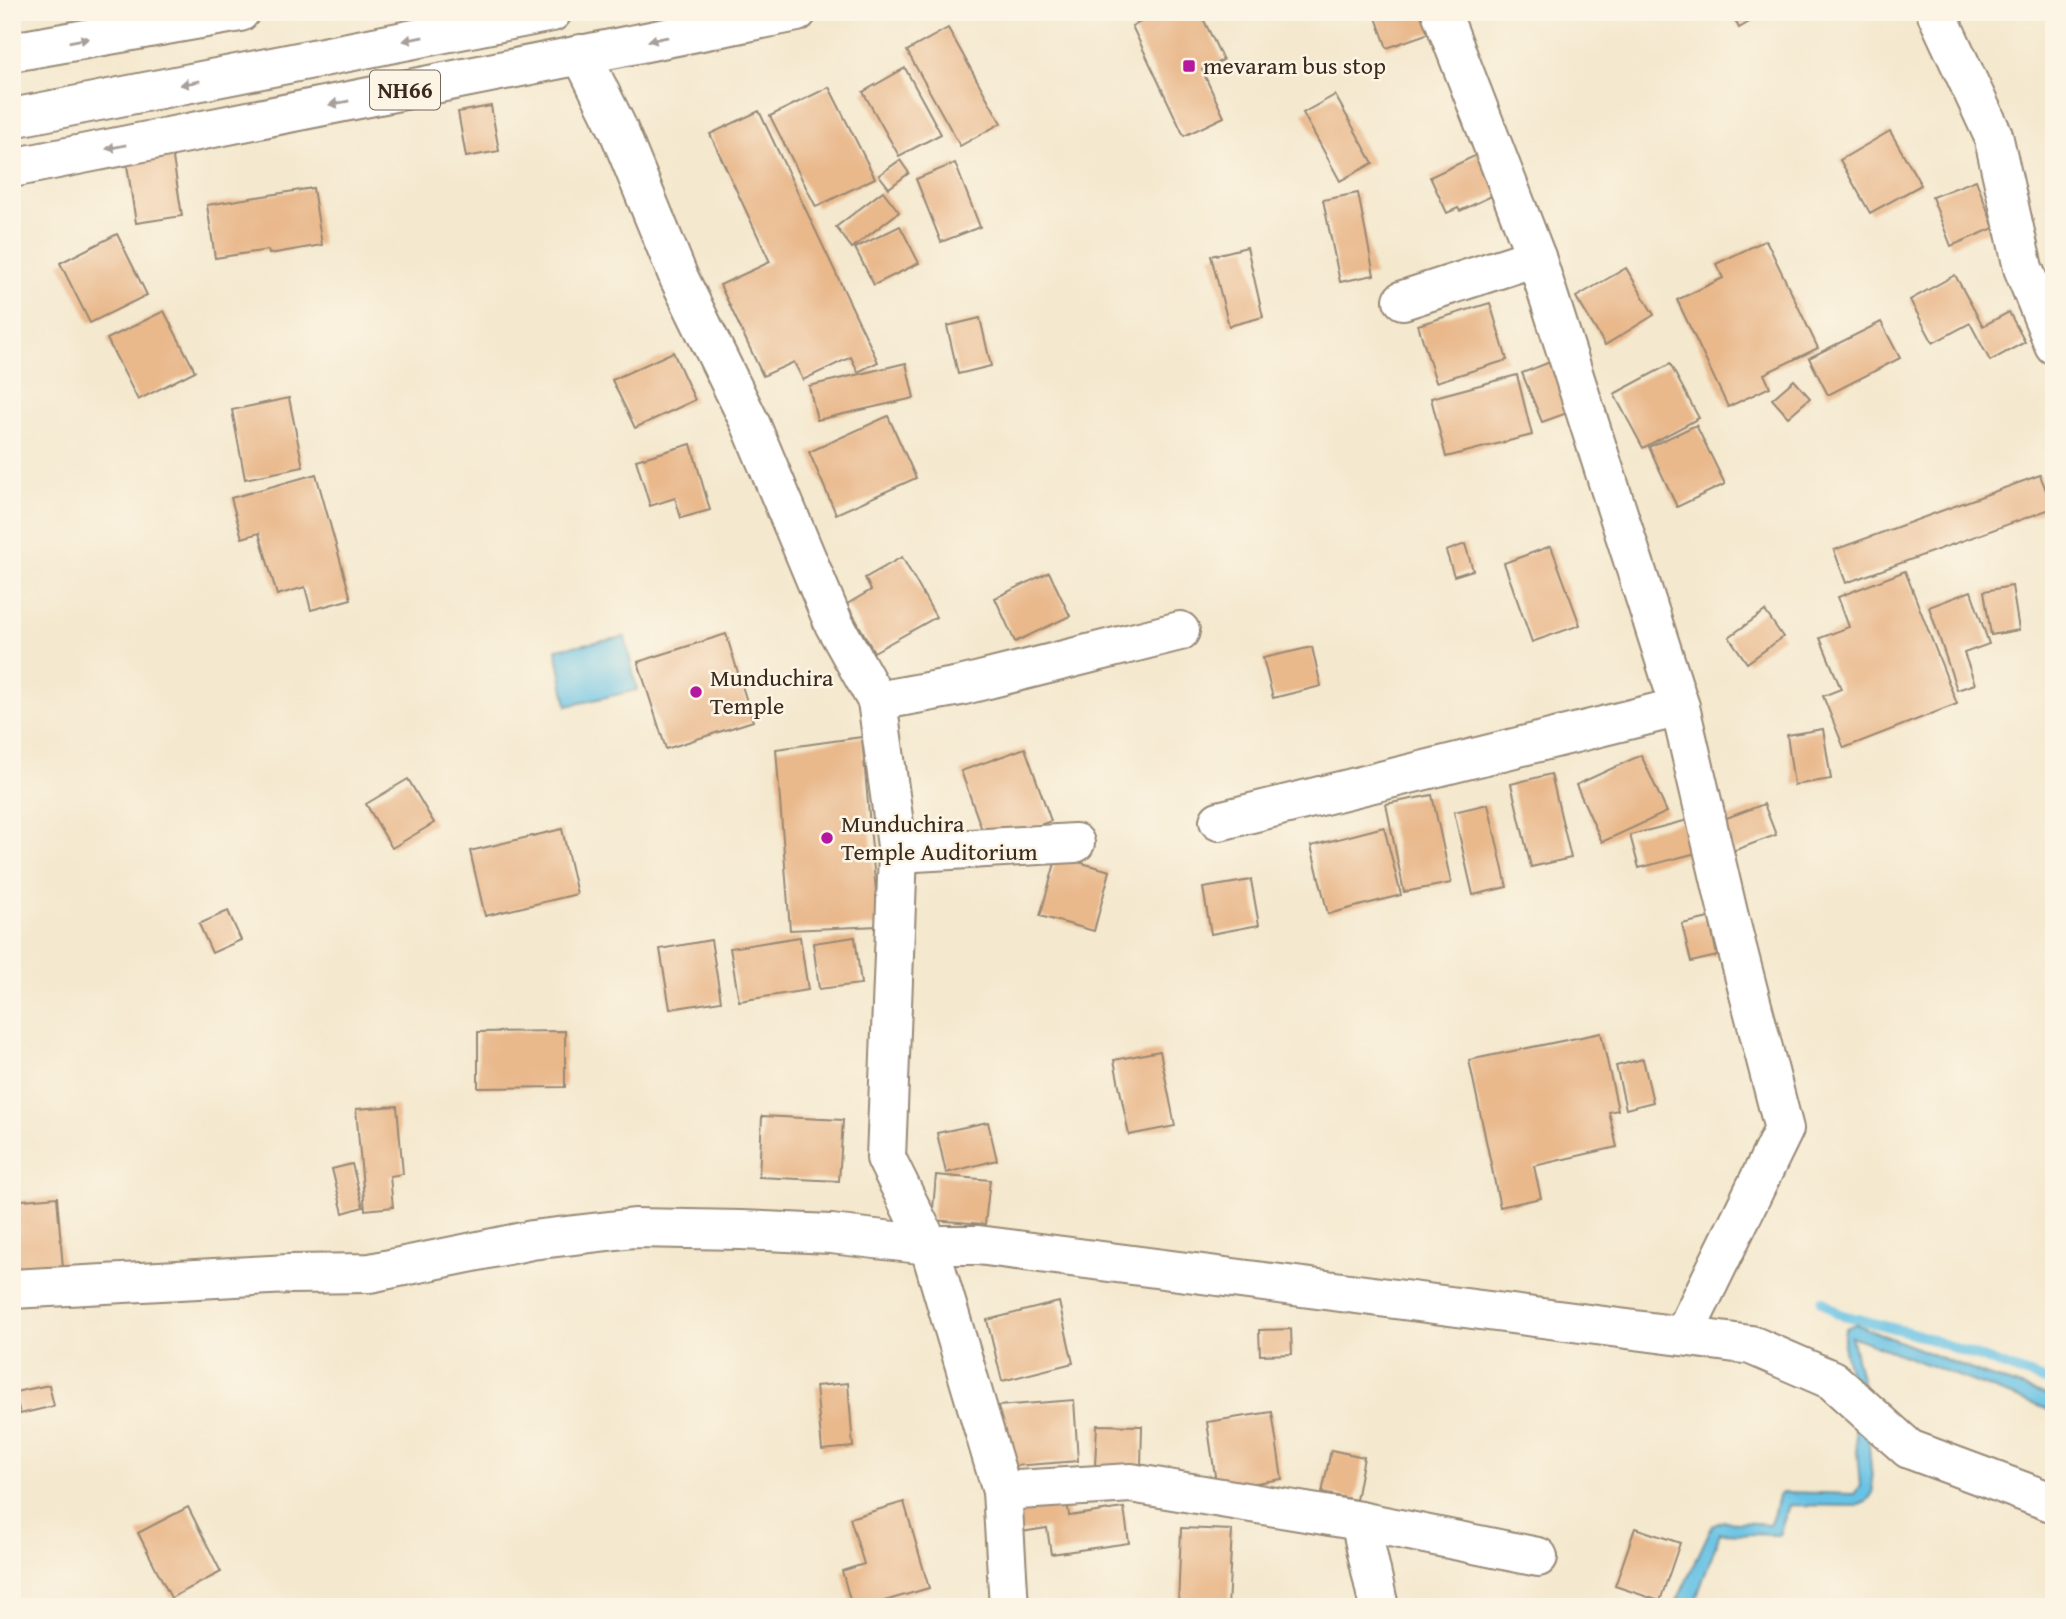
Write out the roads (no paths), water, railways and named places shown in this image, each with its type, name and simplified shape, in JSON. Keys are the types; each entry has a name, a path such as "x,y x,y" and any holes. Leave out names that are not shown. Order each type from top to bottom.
{"main road":[{"path":"12,52 240,12"},
{"path":"12,118 552,12"},
{"name":"NH66","path":"12,168 797,12"},
{"path":"1441,12 1536,257 1680,707 1729,917 1784,1129 1683,1336"},
{"path":"1936,12 1993,135 2023,268 2054,345"},
{"path":"581,54 618,129 679,278 751,425 834,624 877,701 898,853 886,1158 929,1245 1003,1492 1009,1607"},
{"path":"1403,300 1536,257"},
{"path":"877,701 960,686 1180,631"},
{"path":"1219,821 1680,707"},
{"path":"898,853 1075,843"},
{"path":"12,1289 289,1274 370,1273 532,1240 634,1228 831,1234 929,1245 978,1245 1751,1345 1832,1380 1909,1449 2054,1503"},
{"path":"1003,1492 1131,1483 1360,1521 1538,1557"},
{"path":"1360,1521 1379,1607"}],"water":[{"path":"625,637 637,690 567,706 556,649"},
{"path":"1855,1324 1985,1375 2054,1398 2054,1412 1851,1336 1865,1396 1873,1493 1866,1502 1857,1506 1789,1505 1779,1535 1720,1533 1696,1599 1709,1607 1685,1607 1676,1603 1712,1526 1723,1521 1769,1524 1783,1492 1854,1494 1860,1486 1851,1380 1844,1350 1846,1328"}],"waterway":[{"path":"1822,1301 1839,1314 1916,1334 2054,1384"}],"place":[{"name":"mevaram bus stop","path":"1189,66"},
{"name":"Munduchira Temple","path":"696,692"},
{"name":"Munduchira Temple Auditorium","path":"827,838"}]}
